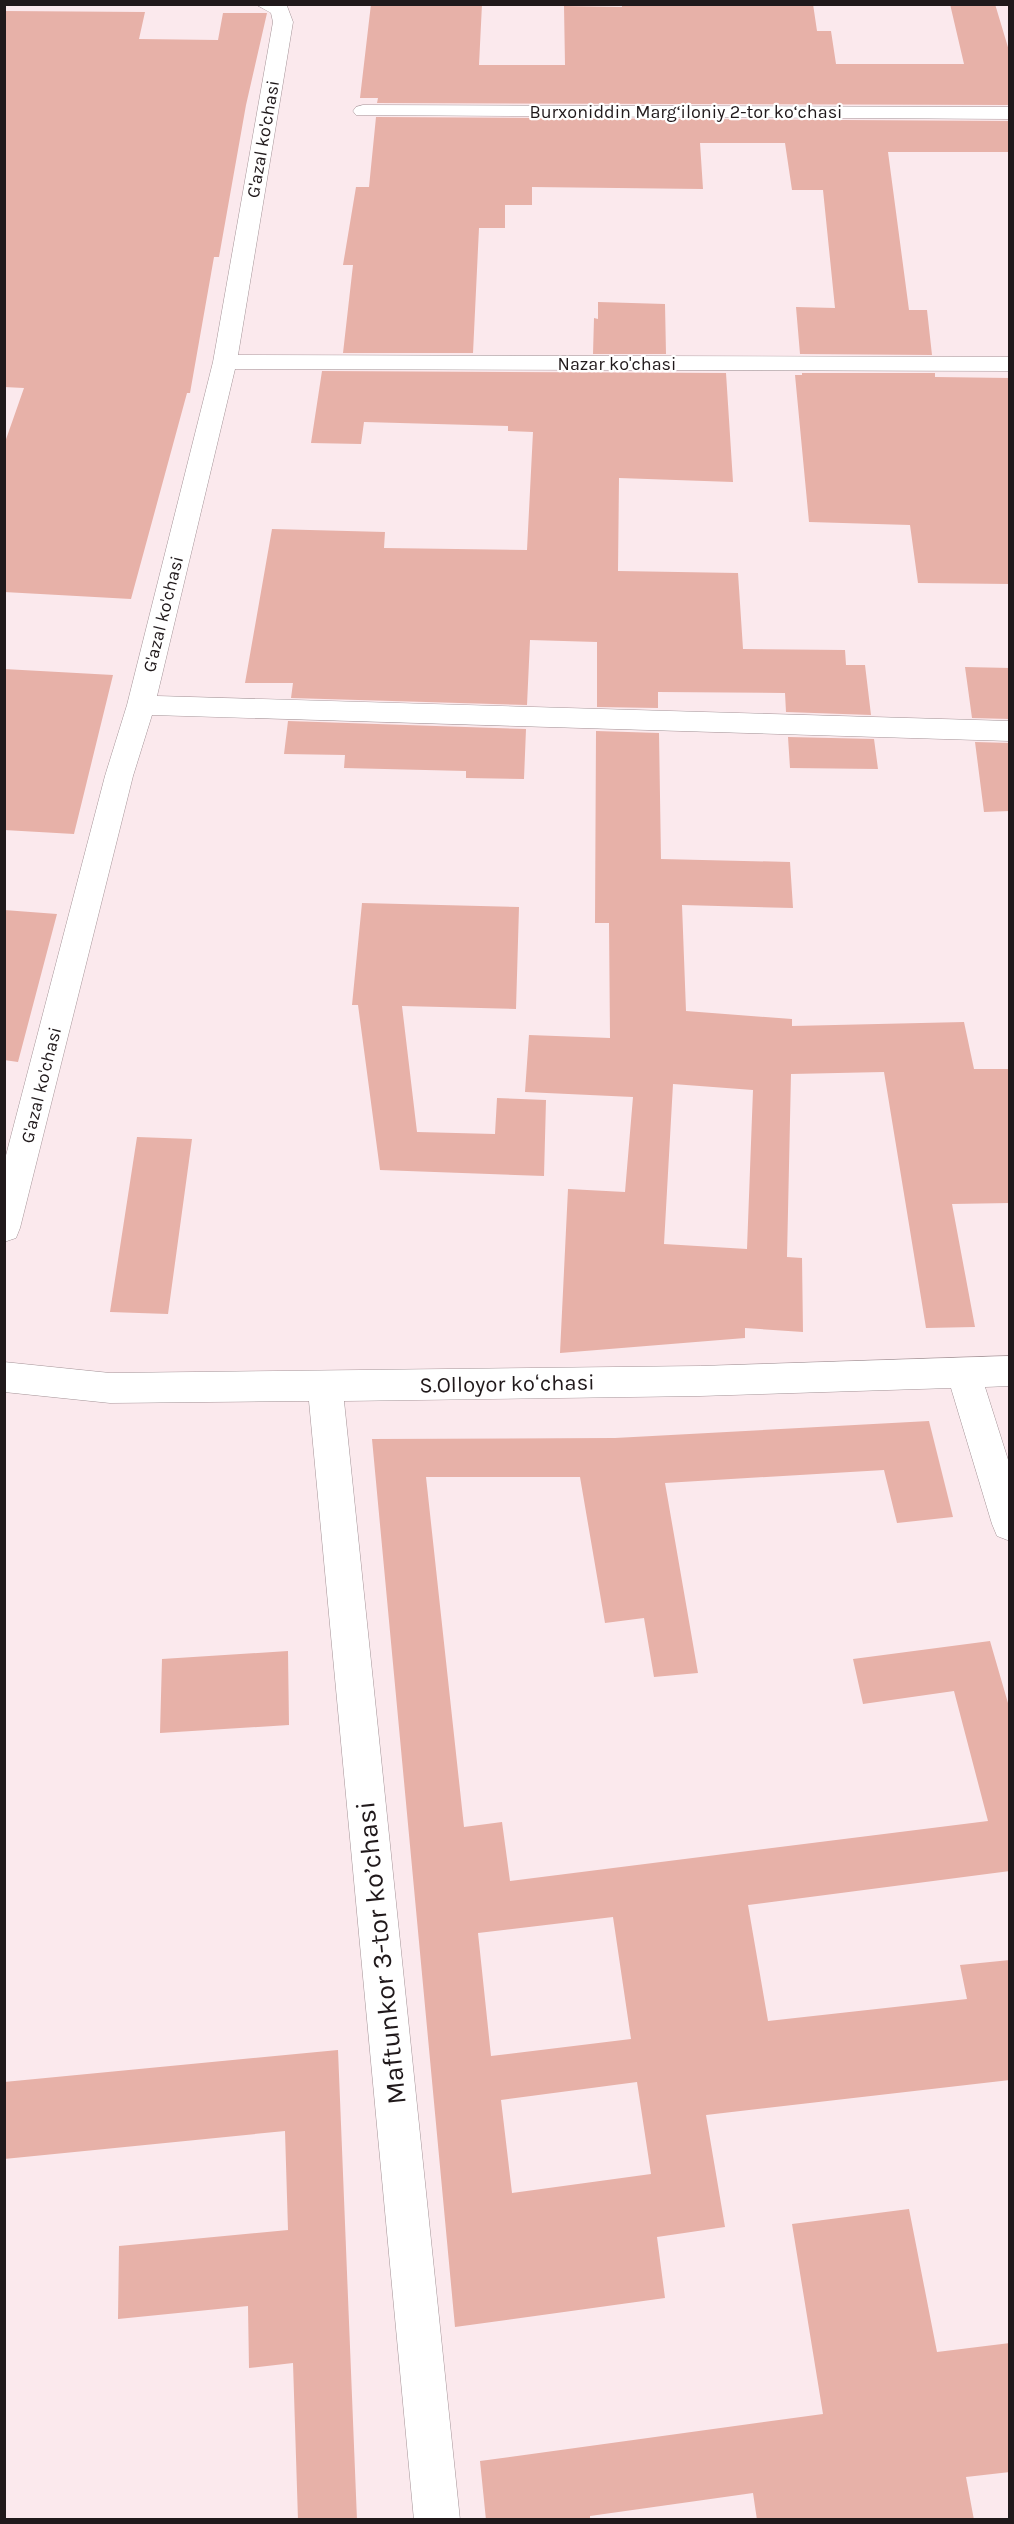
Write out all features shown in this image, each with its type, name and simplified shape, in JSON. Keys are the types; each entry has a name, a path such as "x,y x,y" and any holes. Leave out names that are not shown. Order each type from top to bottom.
{"street":[{"name":"G'azal ko'chasi","path":"4,1228 119,776 141,705 225,362 283,21 280,9 265,4"},
{"name":"Burxoniddin Marg‘iloniy 2-tor ko‘chasi","path":"363,111 1010,113"},
{"name":"Nazar ko'chasi","path":"225,362 1010,364"},
{"path":"141,705 1010,731"},
{"name":"S.Olloyor koʻchasi","path":"4,1377 110,1388 700,1381 1010,1371"},
{"path":"963,1372 1010,1524"},
{"name":"Maftunkor 3-tor koʼchasi","path":"325,1386 437,2520"}],"building":[{"path":"371,4 482,4 479,65 565,65 564,6 813,4 817,31 831,31 836,64 964,64 950,4 995,4 1010,54 1010,105 377,103 378,98 360,98"},
{"path":"4,11 145,12 139,39 218,40 223,13 267,13 246,105 219,257 214,257 190,393 187,393 131,599 4,592 4,445 24,388 4,387"},
{"path":"376,117 1010,121 1010,152 888,152 909,310 927,310 932,355 800,354 796,307 835,308 823,190 792,190 785,143 700,143 703,189 532,187 532,205 505,205 505,228 479,228 473,353 343,353 353,265 343,265 356,187 369,187"},
{"path":"598,302 665,304 666,354 593,354 594,318 598,319"},
{"path":"322,371 726,373 733,482 619,478 618,571 738,573 743,649 845,650 846,665 865,665 871,715 786,712 785,693 658,692 658,708 597,707 597,642 530,640 527,705 291,698 293,683 245,683 272,529 385,532 384,548 527,550 533,432 508,431 508,426 364,422 361,444 311,443"},
{"path":"802,373 935,373 935,377 1010,378 1010,584 918,583 910,525 809,522 795,375 802,375"},
{"path":"965,667 1010,668 1010,719 972,718"},
{"path":"4,669 113,675 74,834 4,830"},
{"path":"288,721 526,729 524,779 466,778 466,771 344,768 345,755 284,754"},
{"path":"596,731 659,733 661,859 790,862 793,908 682,905 686,1011 792,1019 792,1026 964,1022 974,1069 1010,1069 1010,1203 952,1204 975,1327 926,1328 884,1072 791,1074 787,1257 802,1258 803,1332 745,1328 745,1338 560,1353 568,1189 625,1192 633,1097 525,1092 529,1035 610,1038 609,923 595,923","holes":["673,1084 753,1090 747,1249 664,1244"]},
{"path":"788,737 874,739 878,769 790,768"},
{"path":"975,742 1010,743 1010,811 984,812"},
{"path":"362,903 519,907 516,1009 402,1006 417,1132 495,1134 497,1098 546,1100 544,1176 380,1170 358,1005 352,1005"},
{"path":"4,910 57,914 18,1062 4,1060"},
{"path":"137,1137 192,1139 168,1314 110,1312"},
{"path":"929,1421 953,1517 897,1523 884,1470 665,1483 698,1673 654,1677 644,1618 605,1623 580,1477 426,1477 464,1827 502,1822 510,1881 988,1821 954,1691 863,1704 853,1659 990,1641 1010,1710 1010,1871 748,1905 768,2021 967,1999 960,1965 1010,1960 1010,2080 706,2115 725,2227 657,2237 665,2298 455,2327 372,1439 615,1438","holes":["613,1917 631,2039 491,2056 478,1933","637,2082 651,2174 512,2193 501,2100"]},
{"path":"288,1651 289,1725 160,1733 162,1659"},
{"path":"338,2050 357,2520 298,2520 293,2363 249,2368 248,2306 118,2319 119,2246 288,2230 285,2131 4,2159 4,2082"},
{"path":"909,2209 937,2352 1010,2343 1010,2472 966,2477 974,2520 757,2520 753,2493 590,2516 590,2520 486,2520 480,2461 823,2414 792,2224"}]}
